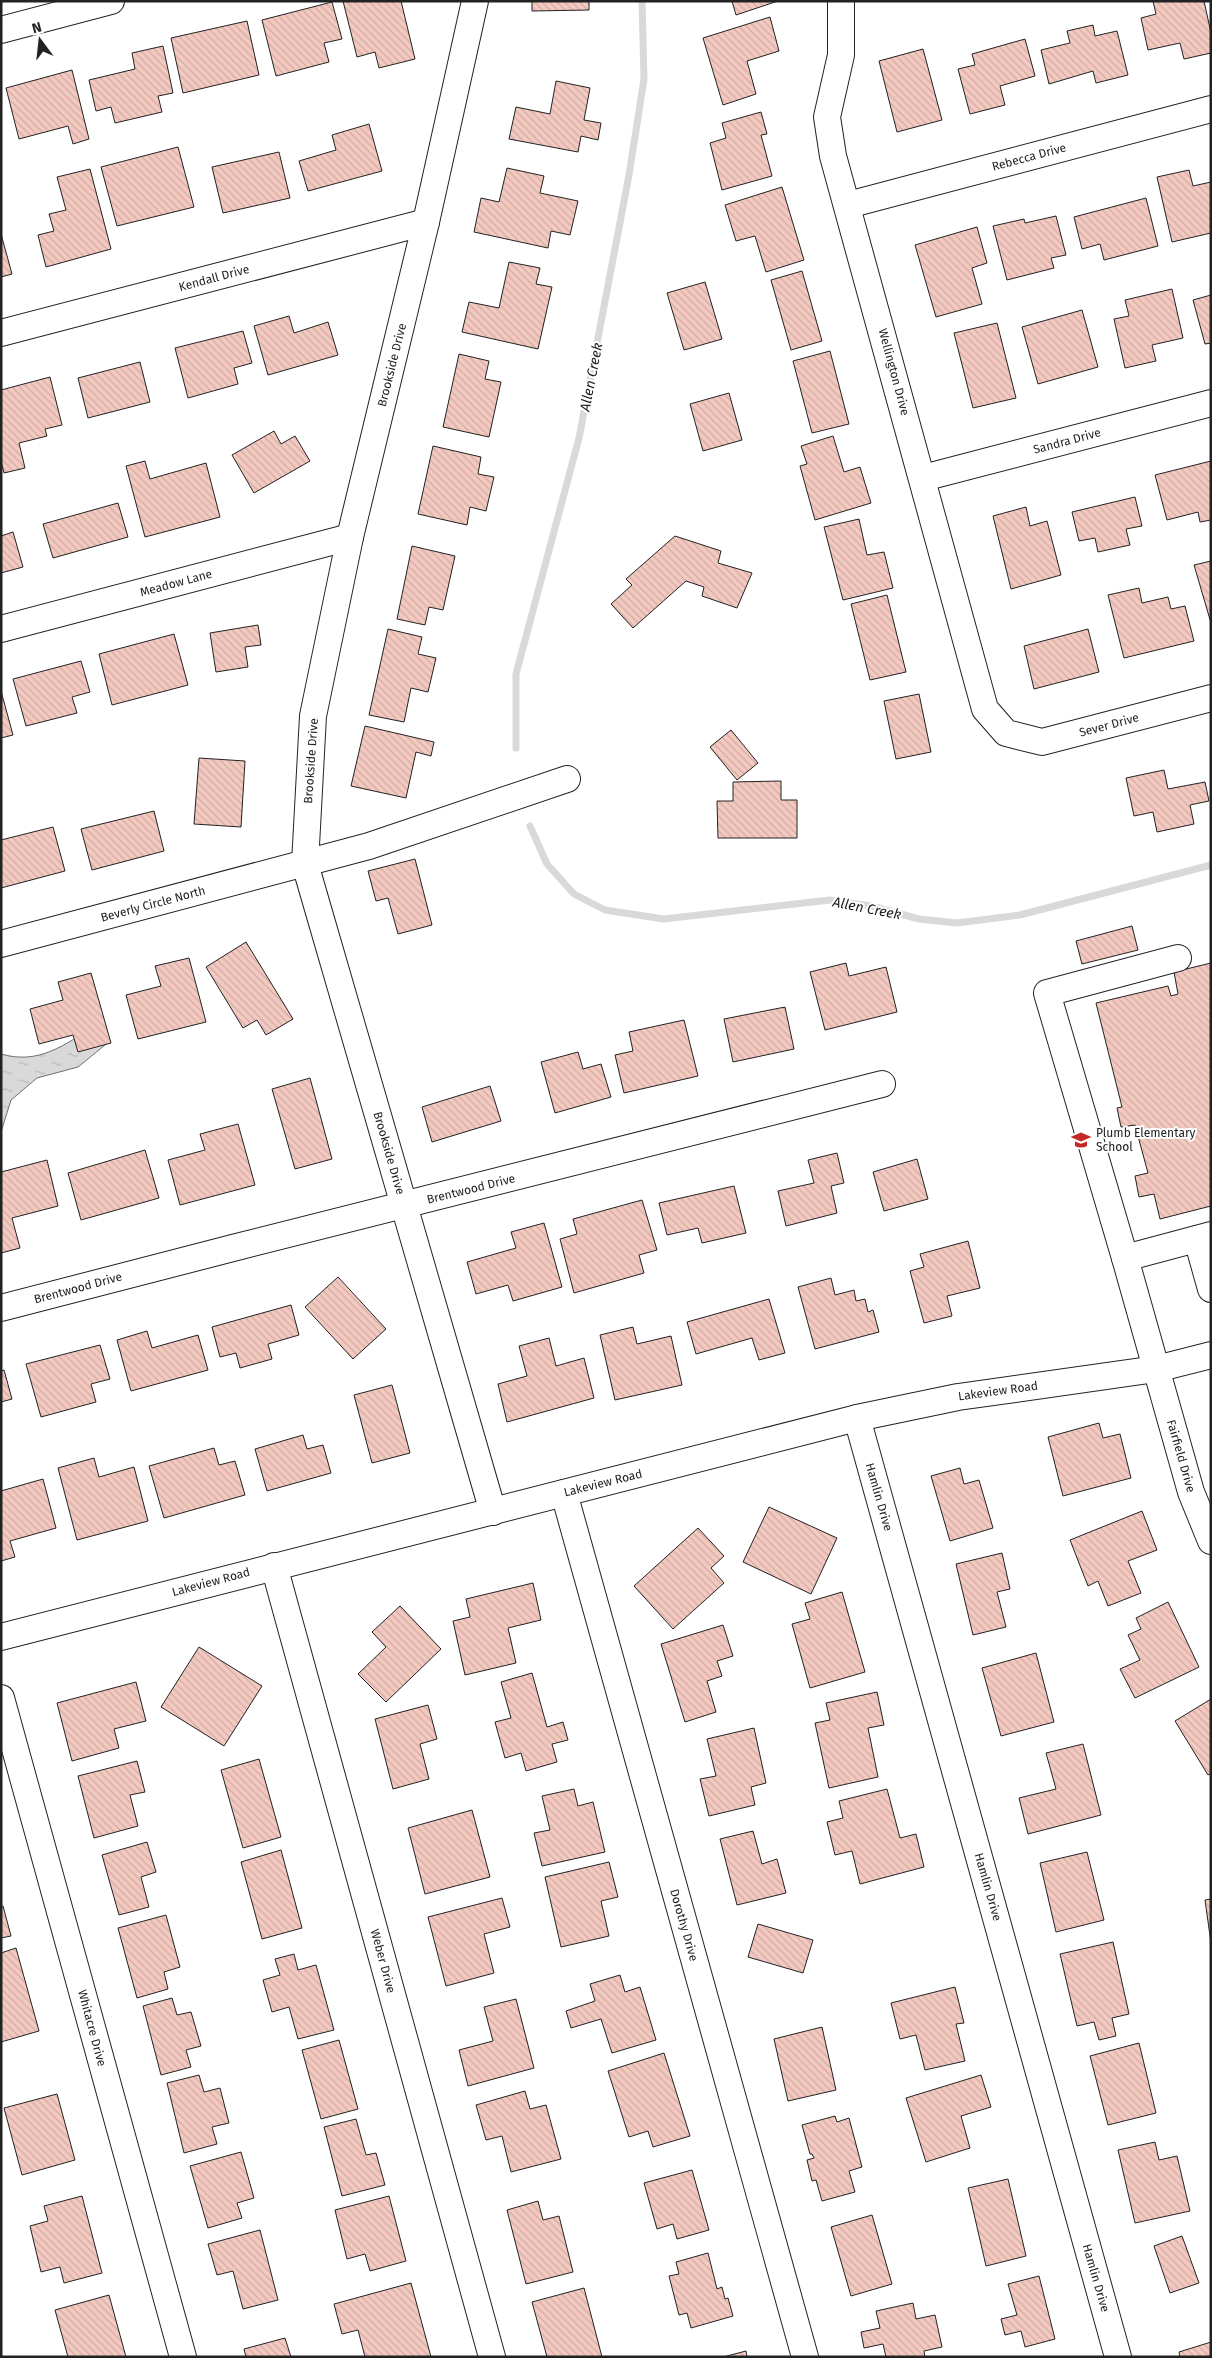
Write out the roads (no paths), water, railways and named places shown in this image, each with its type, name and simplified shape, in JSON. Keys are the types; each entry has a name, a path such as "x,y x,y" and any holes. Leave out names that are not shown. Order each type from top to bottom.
{"street":[{"path":"1,30 112,1"},
{"name":"Brookside Drive","path":"475,1 426,222 350,538 313,716 305,864 493,1512"},
{"name":"Wellington Drive","path":"841,1 841,56 827,117 833,156 985,709 1006,733"},
{"name":"Rebecca Drive","path":"848,205 1211,109"},
{"name":"Kendall Drive","path":"1,333 426,222"},
{"name":"Sandra Drive","path":"923,478 1211,403"},
{"name":"Meadow Lane","path":"1,629 350,538"},
{"name":"Sever Drive","path":"1006,733 1042,742 1211,698"},
{"name":"Beverly Circle North","path":"1,944 369,846 567,779"},
{"name":"Fairfield Drive","path":"1178,958 1047,993 1191,1492 1211,1541"},
{"name":"Brentwood Drive","path":"1,1308 368,1212 404,1205 882,1084"},
{"path":"1125,1258 1204,1237 1211,1289"},
{"name":"Lakeview Road","path":"1,1637 857,1418 958,1397 1156,1369 1211,1355"},
{"name":"Hamlin Drive","path":"857,1418 1118,2357"},
{"name":"Dorothy Drive","path":"564,1493 805,2357"},
{"name":"Weber Drive","path":"274,1566 492,2357"},
{"name":"Whitacre Drive","path":"1,1698 183,2357"}],"water":[{"path":"95,1026 105,1045 78,1067 37,1078 11,1100 1,1132 1,1054 15,1057 39,1055 62,1046"}],"waterway":[{"name":"Allen Creek","path":"516,748 516,674 579,438 629,175 644,79 642,1"},
{"name":"Allen Creek","path":"530,826 547,864 574,894 605,910 664,919 830,900 871,906 919,919 957,923 1020,915 1211,865"}],"place":[{"name":"Plumb Elementary School","path":"1081,1140"}]}
